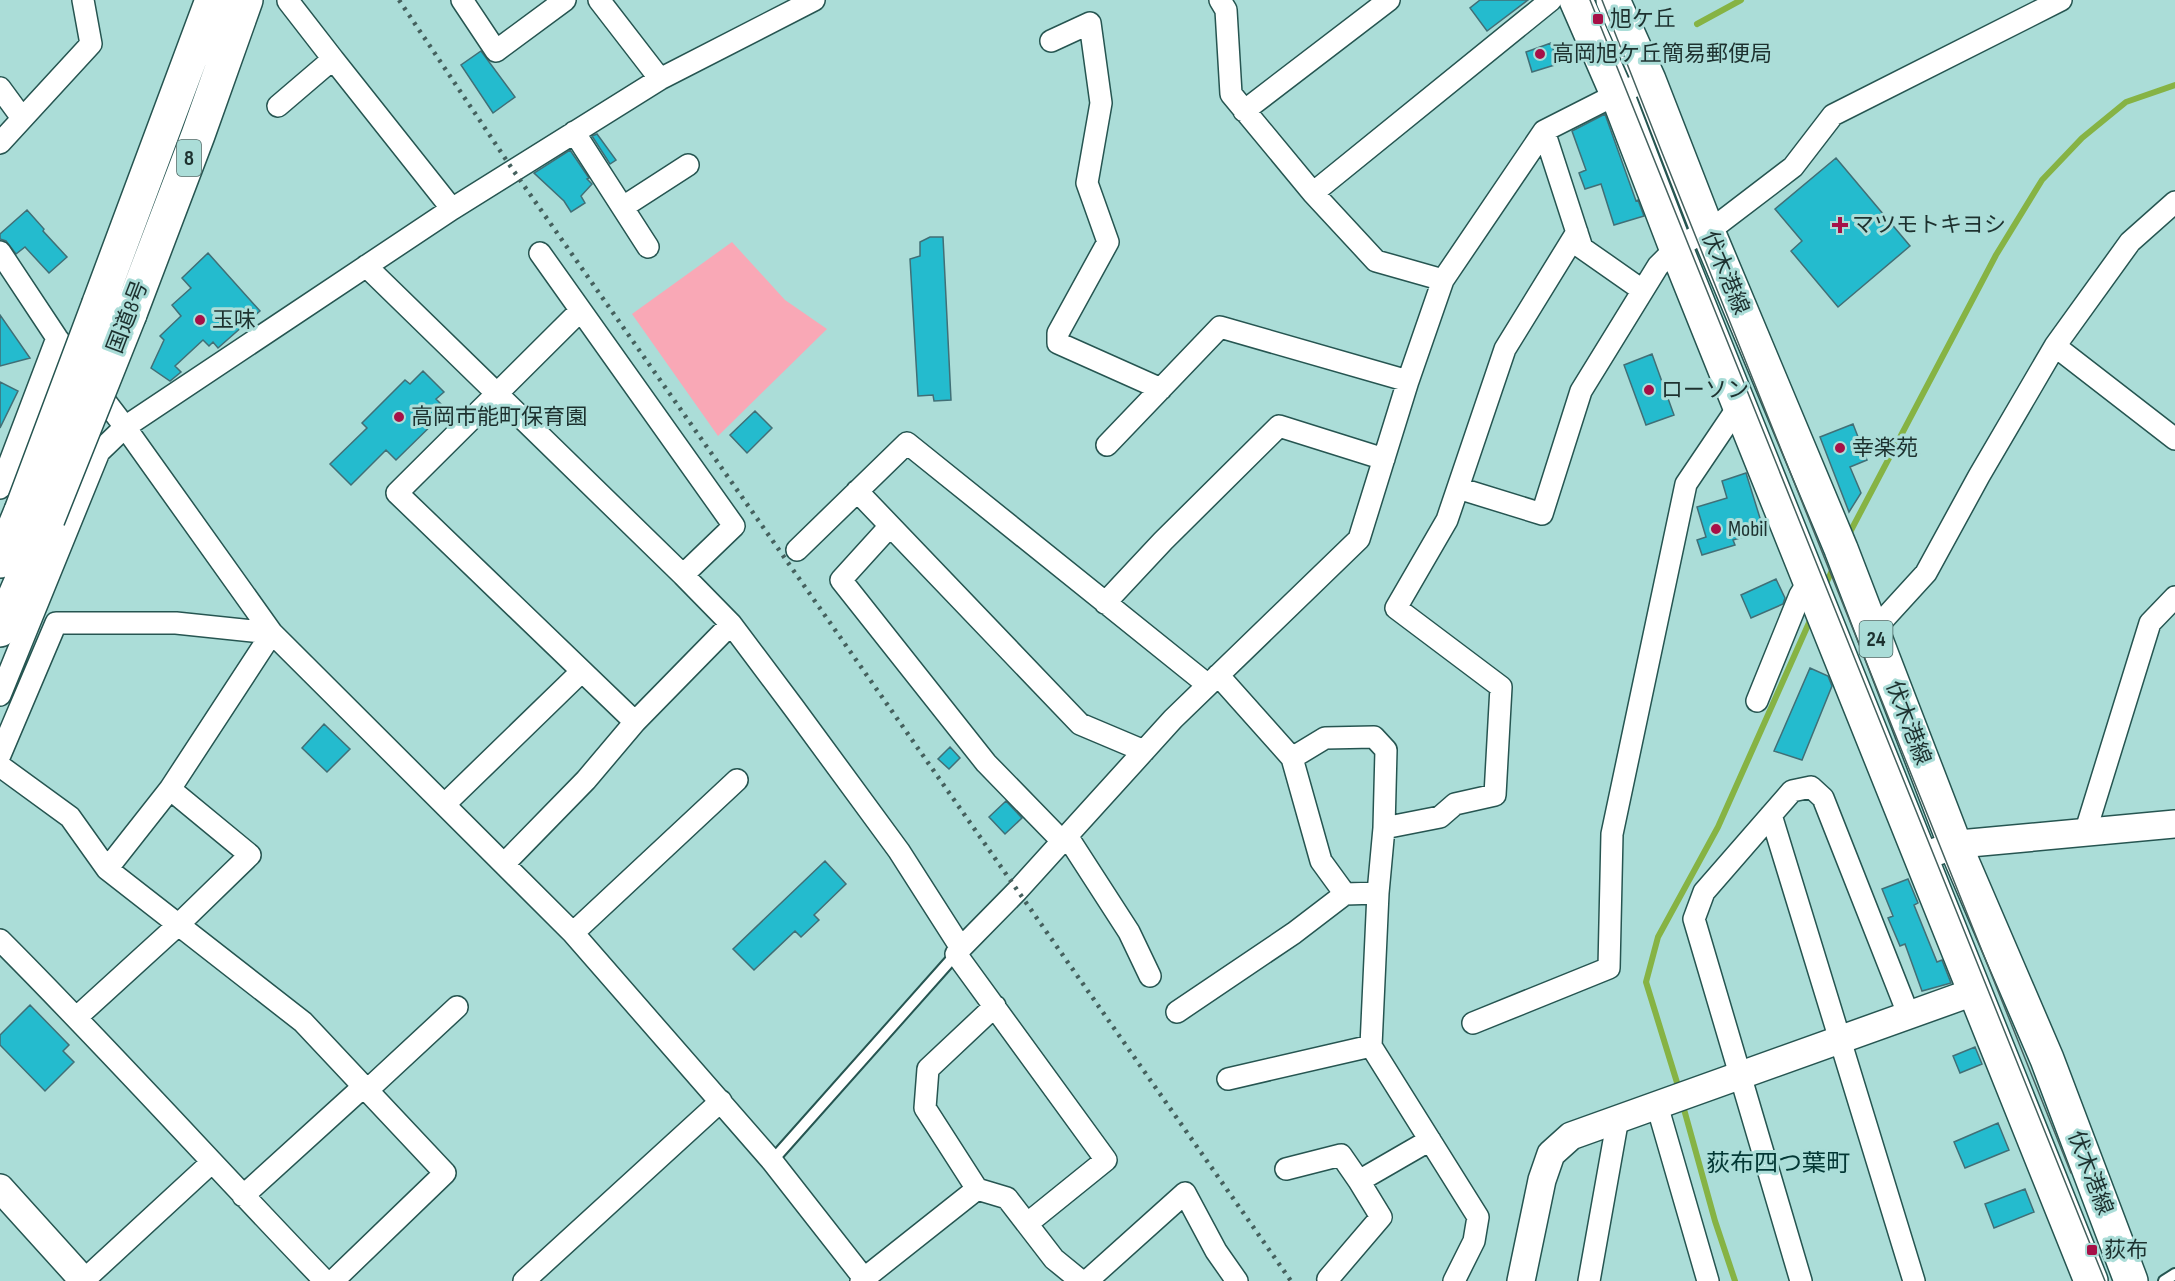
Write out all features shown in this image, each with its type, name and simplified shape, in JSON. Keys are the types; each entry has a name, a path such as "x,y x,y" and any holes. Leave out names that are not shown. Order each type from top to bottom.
{"main road":[{"name":"国道8号","path":"0,561 23,506 212,0"},
{"name":"国道8号","path":"0,630 23,506 130,314 246,0"},
{"name":"伏木港線","path":"1576,0 1617,94 2091,1281"},
{"name":"伏木港線","path":"1613,0 1649,80 1707,229 1841,549 1955,845 2047,1059 2131,1281"}],"street":[{"path":"0,143 91,44 84,0"},
{"path":"462,0 496,51 565,0"},
{"path":"599,0 660,79"},
{"path":"0,695 99,452 125,427 452,209 574,132 660,79 814,0"},
{"path":"1220,0 1226,10 1231,94 1244,111 1313,193 1376,261 1443,280"},
{"path":"1244,111 1389,0"},
{"path":"1313,193 1551,0"},
{"path":"288,1 452,209"},
{"path":"1458,488 1542,514 1581,391 1658,266 1677,248 1721,222 1792,167 1833,115 2055,1"},
{"path":"1051,41 1090,23 1101,103 1087,183 1108,242 1058,333 1058,344 1161,389"},
{"path":"278,105 333,59"},
{"path":"958,951 1017,891 1173,719 1359,539 1408,381 1443,280 1544,131 1649,80"},
{"path":"0,88 22,118"},
{"path":"1544,131 1582,248 1642,290"},
{"path":"574,132 648,247"},
{"path":"623,207 688,165"},
{"path":"1873,631 1926,573 2055,345 2130,242 2175,202"},
{"path":"1384,828 1440,817 1455,804 1495,795 1502,687 1396,608 1447,520 1505,350 1577,232"},
{"path":"0,252 57,338 125,427 272,633 573,933 772,1161 864,1280 977,1189"},
{"path":"540,253 734,526 683,575"},
{"path":"366,266 683,575 730,624 899,851 958,951 1107,1161 1028,1223"},
{"path":"580,311 397,493 635,722"},
{"path":"1107,445 1220,327 1408,381"},
{"path":"23,506 57,338"},
{"path":"2055,345 2175,439"},
{"path":"1473,1023 1609,968 1612,834 1686,484 1740,404"},
{"path":"1105,603 1163,541 1279,426 1384,459"},
{"path":"796,550 907,443 1105,603 1213,680 1292,758 1321,861 1345,894"},
{"path":"857,492 1080,724 1144,751"},
{"path":"890,526 841,580 986,763 1065,839 1129,932 1150,976"},
{"path":"1757,701 1800,595 1810,579"},
{"path":"2085,833 2150,623 2175,597"},
{"path":"0,755 56,623 176,623 272,633"},
{"path":"504,864 586,780 635,722 730,624"},
{"path":"107,869 170,789 272,633"},
{"path":"446,804 582,671"},
{"path":"1292,758 1325,738 1374,737 1386,750 1384,828 1378,893 1371,1046 1478,1217 1474,1241 1454,1281"},
{"path":"0,766 70,817 107,869 303,1022 445,1173 333,1281"},
{"path":"573,933 737,780"},
{"path":"1801,1281 1694,919 1704,892 1792,791 1811,787 1823,798 1909,1016"},
{"path":"77,1017 178,925 250,855 170,789"},
{"path":"1771,815 1842,1040 1914,1281"},
{"path":"1921,857 1955,845 2175,824"},
{"path":"1177,1012 1294,933 1345,894 1378,893"},
{"path":"0,940 77,1017 211,1163 325,1281"},
{"path":"1521,1281 1542,1180 1551,1154 1571,1136 1976,991"},
{"path":"995,1006 928,1069 924,1108 977,1189 1006,1198 1028,1223 1054,1259 1081,1281"},
{"path":"243,1196 363,1087 374,1084 457,1007"},
{"path":"1228,1079 1371,1046"},
{"path":"526,1280 721,1101"},
{"path":"1657,1105 1708,1281"},
{"path":"1589,1281 1618,1118"},
{"path":"1359,1181 1430,1140"},
{"path":"1286,1169 1341,1155 1381,1217 1328,1279 1329,1281"},
{"path":"0,1188 84,1281 211,1163"},
{"path":"1087,1281 1185,1193 1216,1251 1238,1281"}],"lane":[{"path":"772,1161 958,951"},
{"path":"2164,1281 2175,1274"}],"shaded area":[{"path":"732,242 785,300 827,329 718,436 632,314"}],"building":[{"path":"1480,0 1528,0 1487,31 1470,8"},
{"path":"1551,43 1558,64 1532,72 1526,52"},
{"path":"481,51 515,97 493,113 461,65"},
{"path":"1605,114 1636,201 1638,200 1644,216 1614,225 1601,184 1585,189 1579,173 1586,170 1572,131"},
{"path":"597,134 616,160 610,164 592,136"},
{"path":"570,150 592,184 581,196 585,203 571,212 564,201 534,173"},
{"name":"マツモトキヨシ","path":"1836,158 1910,246 1838,307 1791,251 1802,241 1775,209"},
{"path":"27,210 67,257 49,273 25,247 16,254 6,241 0,239 0,234"},
{"path":"930,237 943,237 951,400 934,401 933,395 918,396 910,259 920,256 920,242"},
{"path":"208,253 260,311 218,348 213,342 209,346 203,340 175,366 181,372 170,381 151,368 164,340 160,336 181,316 172,305 191,288 182,278"},
{"path":"0,315 30,358 0,366"},
{"name":"ローソン","path":"1652,354 1674,415 1646,425 1624,365"},
{"path":"423,371 444,392 436,399 447,410 396,460 386,450 351,485 330,464 367,428 362,423 405,380 410,384"},
{"path":"0,382 18,391 0,428"},
{"path":"755,411 772,428 747,453 730,435"},
{"path":"1853,424 1867,460 1850,467 1861,493 1849,512 1820,437"},
{"path":"1746,473 1764,531 1733,540 1735,545 1702,555 1697,540 1706,537 1697,507 1727,498 1722,481"},
{"path":"1776,579 1785,598 1783,604 1751,618 1741,595"},
{"path":"1810,668 1828,676 1832,686 1802,760 1774,751"},
{"path":"324,724 350,749 327,772 302,748"},
{"path":"950,747 960,758 949,769 938,759"},
{"path":"1006,801 1022,818 1005,834 989,817"},
{"path":"825,861 846,884 814,915 819,920 801,937 795,931 754,970 733,949"},
{"path":"1908,879 1918,903 1914,905 1937,962 1942,960 1951,983 1922,991 1905,944 1900,946 1888,918 1893,916 1882,889"},
{"path":"30,1005 69,1045 63,1051 74,1062 45,1091 0,1045 0,1035"},
{"path":"1975,1047 1982,1064 1960,1073 1953,1056"},
{"path":"1998,1123 2009,1150 1965,1168 1954,1142"},
{"path":"2025,1189 2034,1212 1994,1228 1985,1204"}],"waterway":[{"path":"1697,24 1741,0"},
{"path":"1848,536 1996,255 2042,180 2082,138 2126,102 2175,85"},
{"path":"1824,588 1835,564"},
{"path":"1679,1089 1646,982 1658,937 1718,827 1812,616"},
{"path":"1682,1102 1715,1221 1735,1281"}],"tram line":[{"path":"1590,0 2105,1281"},
{"path":"1602,0 2071,1173"}],"railway":[{"path":"399,0 513,170 1291,1281"}],"place":[{"name":"旭ケ丘","path":"1598,19"},
{"name":"高岡旭ケ丘簡易郵便局","path":"1540,54"},
{"name":"マツモトキヨシ","path":"1840,225"},
{"name":"玉味","path":"200,320"},
{"name":"ローソン","path":"1649,390"},
{"name":"高岡市能町保育園","path":"399,417"},
{"name":"幸楽苑","path":"1840,448"},
{"name":"Mobil","path":"1716,529"},
{"name":"荻布","path":"2092,1250"}],"district":[{"name":"荻布四つ葉町","path":"1778,1163"}]}
